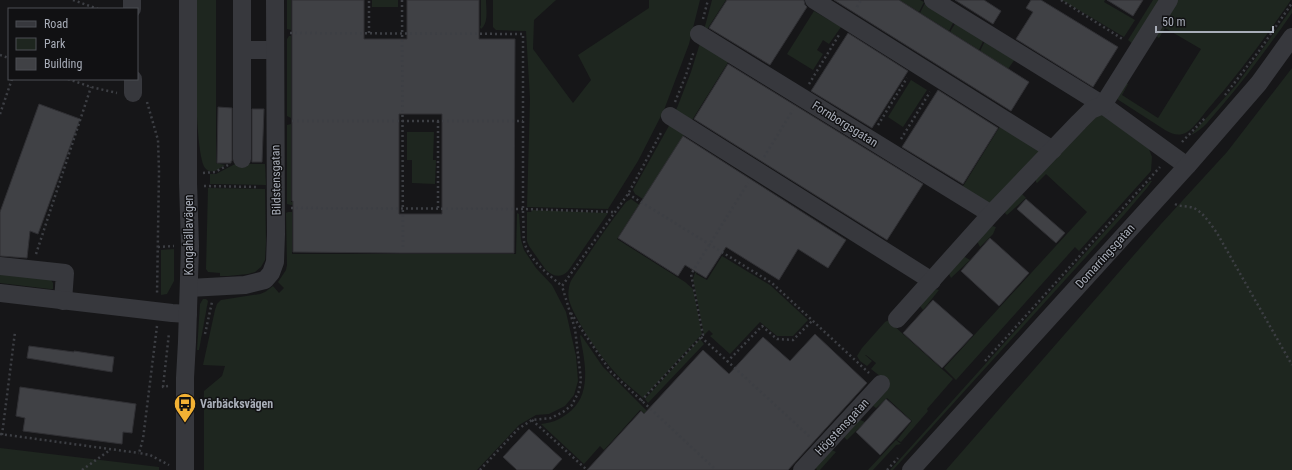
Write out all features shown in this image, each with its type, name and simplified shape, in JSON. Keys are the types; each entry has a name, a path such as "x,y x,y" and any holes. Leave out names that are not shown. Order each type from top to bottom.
{"street":[{"name":"Kongahällavägen","path":"179,468 185,378 190,246 188,174 188,0"},
{"path":"242,0 242,159"},
{"name":"Bildstensgatan","path":"188,288 245,285 265,280 276,262 275,0"},
{"path":"814,0 1053,150"},
{"path":"933,0 1103,105 1187,166"},
{"path":"897,319 991,214 1091,110 1103,105 1169,0"},
{"name":"Fornborgsgatan","path":"699,34 991,214"},
{"name":"Domarringsgatan","path":"911,470 1187,166 1259,83 1292,37"},
{"path":"242,50 275,41"},
{"path":"670,116 932,281"},
{"path":"0,266 65,273 63,301"},
{"path":"0,293 63,301 157,306 188,314"},
{"name":"Högstensgatan","path":"802,470 881,384"}],"path":[{"path":"73,0 95,8"},
{"path":"369,0 369,33"},
{"path":"402,0 403,250"},
{"path":"562,286 628,194 670,116 686,75 708,0"},
{"path":"642,401 702,337 703,335 691,274 861,0"},
{"path":"1061,0 1138,49"},
{"path":"1224,96 1259,51 1292,3"},
{"path":"275,41 369,33 523,34 524,242 530,254 542,270 562,286 575,329 581,380 579,391 572,405 563,412 551,418 532,420 518,429 480,470"},
{"path":"869,139 916,64"},
{"path":"892,153 938,78"},
{"path":"0,114 12,80"},
{"path":"71,80 112,93 133,86 146,100 158,140 157,332 143,439 139,453"},
{"path":"31,270 91,87"},
{"path":"981,365 1209,113"},
{"path":"275,121 523,121"},
{"path":"438,121 438,209"},
{"path":"202,173 215,172 232,162 242,159"},
{"path":"202,186 276,187"},
{"path":"628,194 772,282 881,384"},
{"path":"1172,201 1176,205 1194,208 1205,218 1217,233 1292,365"},
{"path":"276,208 523,209 615,212"},
{"path":"158,247 176,246"},
{"path":"569,309 611,372 716,470"},
{"path":"727,362 762,326 777,339 793,340 812,321"},
{"path":"168,386 163,387 169,331"},
{"path":"15,332 1,434 150,455 179,468"},
{"path":"702,337 727,362 823,448"},
{"path":"532,420 587,470"},
{"path":"82,470 110,450"},
{"path":"887,470 902,453"}],"green space":[{"path":"196,0 216,0 216,163 225,165 213,171 208,171 206,169 202,159 199,141 196,89"},
{"path":"287,0 291,0 291,30 287,29"},
{"path":"372,0 398,0 398,7 372,7"},
{"path":"481,0 486,0 487,12 484,26 481,29 480,27"},
{"path":"493,0 556,0 534,20 533,49 573,103 591,80 578,55 649,8 649,0 700,0 689,44 664,110 638,161 608,209 527,207 530,99 526,31 496,30 493,27"},
{"path":"712,0 726,0 706,31 704,30"},
{"path":"899,0 920,0 924,2 919,12"},
{"path":"1062,0 1105,0 1104,2 1135,20 1124,37"},
{"path":"1153,0 1163,0 1133,44 1128,40"},
{"path":"1174,0 1291,0 1251,56 1198,122 1184,134 1178,135 1165,130 1117,99 1124,82 1128,84 1122,95 1158,118 1201,49 1165,28 1159,38 1153,34"},
{"path":"925,3 954,21 949,31 920,13"},
{"path":"1292,8 1292,13 1239,85 1207,123 1191,135 1237,84"},
{"path":"814,11 841,27 829,44 823,40 817,50 823,54 813,70 787,54"},
{"path":"956,22 984,39 979,50 950,32"},
{"path":"291,36 291,118 287,116 287,39"},
{"path":"985,41 1015,59 1008,69 980,51"},
{"path":"700,43 732,56 689,125 675,113 691,72"},
{"path":"1292,68 1292,470 946,470 1161,224 1227,152"},
{"path":"911,80 927,90 903,127 888,117"},
{"path":"1100,113 1149,149 1152,157 1151,171 1079,251 1075,247 956,380 944,368 1087,212 1046,174 1037,183 1036,178"},
{"path":"1002,123 1042,151 989,209 960,191"},
{"path":"291,124 291,202 309,202 309,204 287,204 287,125"},
{"path":"670,124 687,130 643,199 635,194 633,190"},
{"path":"407,132 434,132 433,160 436,160 435,184 412,183 412,160 407,160"},
{"path":"235,164 265,164 266,185 210,184 210,174 216,174"},
{"path":"1150,181 1152,181 1124,215 893,470 890,470"},
{"path":"208,188 265,189 265,260 261,267 255,272 220,276 220,273 208,272 206,269"},
{"path":"1022,194 1026,198 1007,215 1005,213 1008,205"},
{"path":"631,199 648,211 647,212 638,206 617,239 685,282 693,289 702,334 643,398 619,377 601,355 577,319 568,295 570,284 574,276 614,218 626,202"},
{"path":"532,210 608,213 568,271 565,274 557,276 546,270 527,241 527,212 531,212"},
{"path":"292,212 292,254 516,254 517,213 519,214 521,240 524,250 536,268 552,285 566,312 576,356 578,381 574,395 565,406 549,414 536,415 519,425 477,470 204,470 204,391 222,376 225,366 203,365 215,310 217,304 221,300 260,294 273,286 279,293 284,288 278,282 286,270 287,265 286,213"},
{"path":"992,226 996,227 993,234 980,247 977,241"},
{"path":"174,249 174,281 167,294 161,295 161,250"},
{"path":"722,256 770,285 808,320 793,336 777,336 760,322 730,354 710,336 713,334 709,330 704,335 693,279 701,262 702,263 696,274 707,280"},
{"path":"962,257 970,260 951,278 949,274"},
{"path":"0,271 51,280 53,283 53,289 0,283"},
{"path":"935,289 939,290 923,310 920,306"},
{"path":"203,299 208,301 199,350 197,350 200,304"},
{"path":"889,320 953,379 901,442 897,440 912,421 887,398 876,408 872,405 889,383 871,369 876,363 865,355 872,361 867,366 860,361 857,356 862,348 885,322"},
{"path":"581,335 603,367 653,417 651,419 640,410 604,450 600,446 584,464 541,424 555,421 564,416 575,407 581,398 584,388 585,367"},
{"path":"700,339 704,344 648,403 645,399"},
{"path":"858,419 865,422 847,440 842,435"},
{"path":"896,440 901,444 896,445 873,470 868,470"},
{"path":"0,448 159,467 159,470 0,470"},
{"path":"832,450 836,452 820,470 817,470 814,465"}],"building":[{"path":"292,0 364,0 364,39 407,39 407,0 479,0 479,39 515,39 514,253 293,252","holes":["399,114 442,114 442,214 399,214"]},
{"path":"727,0 804,0 807,7 770,65 709,28"},
{"path":"834,0 899,0 1029,82 1011,111"},
{"path":"955,0 984,0 1001,11 993,24"},
{"path":"1031,0 1041,0 1118,47 1093,87 1016,39 1033,12 1026,8"},
{"path":"1107,0 1143,0 1133,16"},
{"path":"848,33 908,71 872,128 811,91"},
{"path":"728,64 923,184 887,240 694,119"},
{"path":"938,90 998,128 963,184 902,147"},
{"path":"39,104 80,119 38,234 30,231 27,258 0,256 0,212"},
{"path":"218,107 232,108 231,163 217,163"},
{"path":"252,109 264,109 262,162 252,162"},
{"path":"683,136 846,240 828,268 798,249 779,280 726,247 706,278 685,265 678,276 618,238"},
{"path":"1026,199 1065,233 1056,243 1017,209"},
{"path":"990,238 1029,273 999,306 961,271"},
{"path":"933,300 973,335 942,368 903,333"},
{"path":"815,334 867,383 788,470 587,470 641,411 644,414 703,350 729,374 763,337 790,361"},
{"path":"29,346 114,357 112,372 27,358"},
{"path":"20,387 136,404 132,433 123,432 122,444 23,431 25,418 16,416"},
{"path":"886,399 911,421 880,455 856,432"},
{"path":"529,429 562,459 552,470 517,470 503,457"}],"place":[{"name":"Vårbäcksvägen","path":"185,424"}]}
